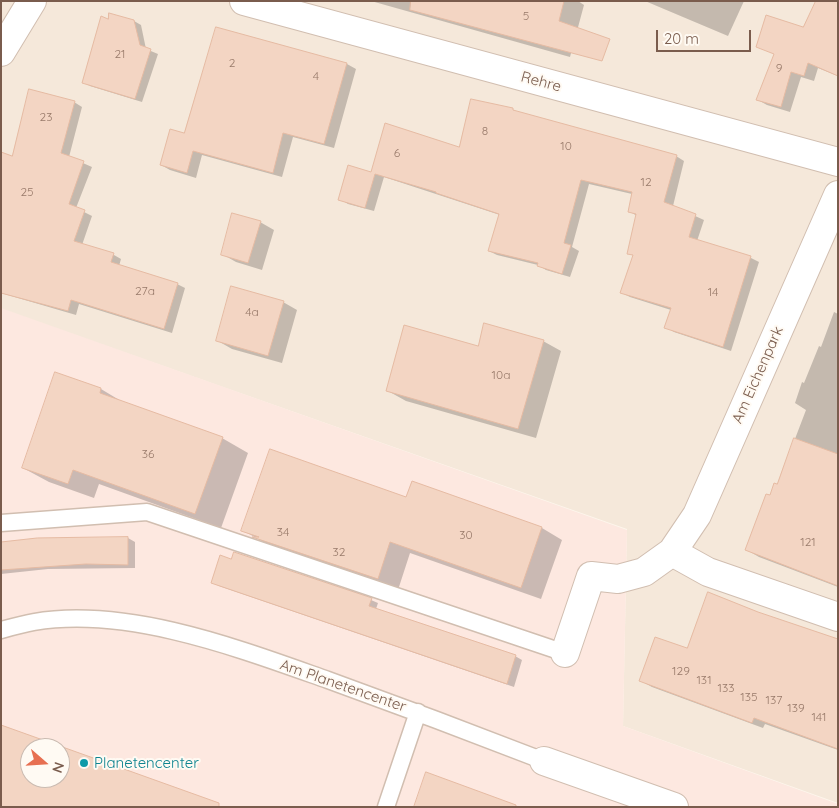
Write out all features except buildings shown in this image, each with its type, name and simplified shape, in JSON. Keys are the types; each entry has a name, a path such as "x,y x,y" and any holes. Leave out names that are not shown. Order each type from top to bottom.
{"street":[{"path":"4,42 32,1"},
{"name":"Rehre","path":"244,1 838,162"},
{"name":"Am Eichenpark","path":"564,653 591,576 618,579 644,572 672,552 697,515 838,195"},
{"path":"672,552 708,572 838,617"},
{"name":"Am Planetencenter","path":"544,761 674,807"}],"lane":[{"path":"1,523 147,512 564,653"},
{"name":"Am Planetencenter","path":"1,630 34,622 67,619 98,620 157,627 284,665 418,712 544,761"},
{"path":"386,807 418,712"}],"shaded area":[{"path":"1,1 838,1 838,803 623,726 627,529 1,309"},
{"path":"1,308 627,530 623,726 838,804 838,807 1,807"}],"place":[{"name":"Planetencenter","path":"84,763"}]}
